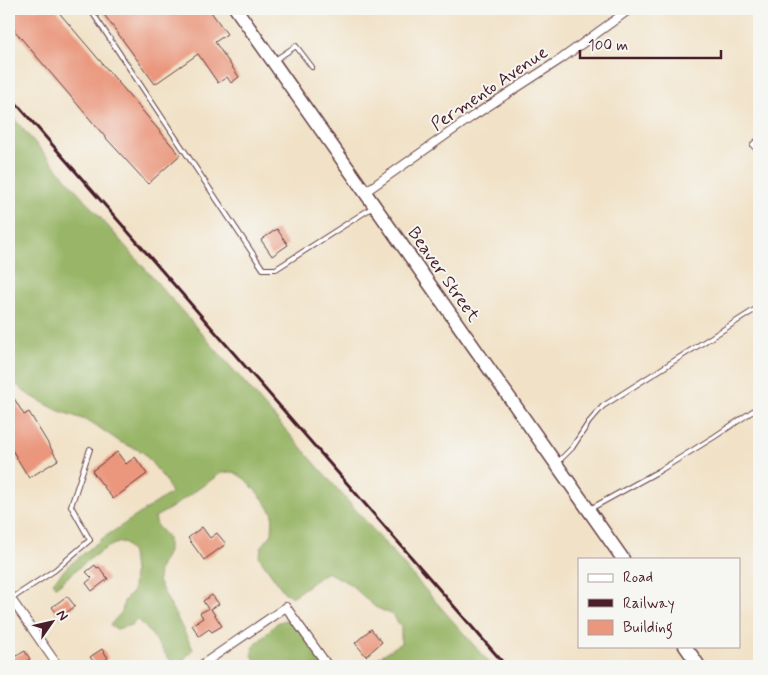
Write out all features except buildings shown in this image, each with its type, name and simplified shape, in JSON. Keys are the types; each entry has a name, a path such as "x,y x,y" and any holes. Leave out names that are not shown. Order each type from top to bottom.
{"main road":[{"name":"Beaver Street","path":"236,9 622,558"},
{"path":"686,648 699,666"}],"street":[{"name":"Permento Avenue","path":"365,192 458,126 561,59 630,9"},
{"path":"10,598 58,666"},
{"path":"200,666 286,607 328,666"}],"lane":[{"path":"90,9 263,269 276,269 374,206"},
{"path":"273,62 296,46 312,67"},
{"path":"556,464 572,448 603,406 759,306"},
{"path":"589,510 675,461 759,407"},
{"path":"10,598 55,570 90,540 71,506 90,449"}],"green space":[{"path":"9,113 492,666 365,666 401,643 401,627 393,615 375,607 350,584 327,572 292,597 284,592 259,557 262,546 272,534 273,514 263,499 245,479 234,472 221,473 155,517 157,526 168,538 168,552 159,569 158,581 193,649 178,666 171,662 138,619 131,625 117,629 110,625 122,612 124,601 133,591 134,571 132,553 124,542 98,553 56,587 53,582 67,567 103,538 171,493 166,481 143,452 120,442 91,422 57,410 29,395 9,379"},
{"path":"291,618 323,666 258,666 252,655 254,646 277,623"}],"railway":[{"path":"9,95 506,666"}]}
